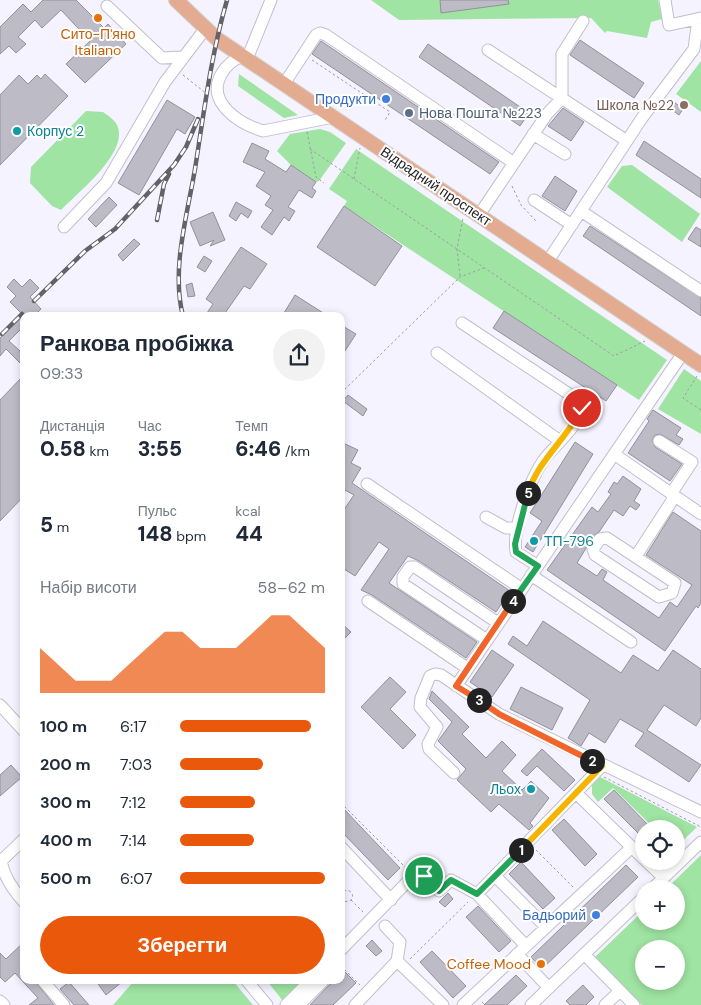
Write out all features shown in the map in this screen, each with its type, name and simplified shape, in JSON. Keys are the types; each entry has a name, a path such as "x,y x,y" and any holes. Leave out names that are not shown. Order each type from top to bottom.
{"main road":[{"name":"Відрадний проспект","path":"176,0 205,28 245,58 683,353 699,370"}],"street":[{"path":"271,0 245,58 229,64 218,80 218,97 222,105 232,115 263,131 332,117"},
{"path":"548,261 627,141 697,48 699,19 669,25 664,0"},
{"path":"107,6 162,58 182,57"},
{"path":"479,215 546,114 562,98 562,54 583,21"},
{"path":"64,227 106,183 174,68 205,28"},
{"path":"284,84 316,35 320,33 326,35 514,163"},
{"path":"488,50 627,141"},
{"path":"533,134 565,154"},
{"path":"534,200 572,225"},
{"path":"581,210 701,291"},
{"path":"462,323 578,400 582,408 574,424 532,479 518,528 516,552 534,570 631,642"},
{"path":"437,353 560,441"},
{"path":"456,686 683,353"},
{"path":"636,556 692,462 659,441"},
{"path":"614,454 701,514"},
{"path":"367,484 522,589"},
{"path":"486,517 506,528 518,528"},
{"path":"607,538 636,556 674,583 672,593 659,597 595,555 593,549 600,539 607,538"},
{"path":"487,640 403,584 402,577 410,566 415,566 498,623"},
{"path":"368,601 467,668"},
{"path":"454,773 429,749 428,744 437,728 420,707 421,698 430,676 435,674 499,714 599,769 701,812"},
{"path":"0,705 20,726"},
{"path":"477,894 599,769"},
{"path":"576,793 635,850"},
{"path":"656,870 664,878 701,842"},
{"path":"20,843 1,861 3,872 20,898"},
{"path":"463,1005 632,847"},
{"path":"345,851 391,900"},
{"path":"345,946 391,900 419,876 439,891 451,880 477,894 526,946"},
{"path":"495,876 546,928"},
{"path":"531,1005 635,906"},
{"path":"385,926 400,942 400,964 436,1003"},
{"path":"517,954 549,988"},
{"path":"584,954 634,1005"},
{"path":"355,1005 367,992 400,964"},
{"path":"46,984 64,1005"},
{"path":"250,984 268,1005"},
{"path":"286,1005 307,984"},
{"path":"299,1005 320,984"},
{"path":"605,1005 620,991"},
{"path":"0,1001 4,1005"}],"path":[{"path":"304,54 390,112 385,120"},
{"path":"174,68 206,94 218,97"},
{"path":"358,101 363,94"},
{"path":"306,128 316,177 324,183"},
{"path":"354,179 360,148"},
{"path":"310,149 614,356 646,341"},
{"path":"510,182 521,205 536,221"},
{"path":"460,277 457,249 463,218"},
{"path":"345,389 460,277 484,267"},
{"path":"699,370 683,398 701,410"},
{"path":"599,769 701,827"},
{"path":"345,807 419,876"},
{"path":"529,842 580,895"},
{"path":"345,891 351,892 351,900 371,920"},
{"path":"400,964 477,894"},
{"path":"345,901 351,900"},
{"path":"345,970 367,992"}],"green space":[{"path":"371,0 658,0 662,19 651,22 647,38 607,31 605,33 591,18 399,20"},
{"path":"701,61 701,112 676,94"},
{"path":"239,74 298,115 284,118 238,86"},
{"path":"86,111 103,112 109,116 117,125 119,136 116,147 100,171 61,210 52,206 30,183 31,167"},
{"path":"320,129 330,132 346,143 319,181 316,182 291,165 277,151 290,134"},
{"path":"356,149 667,360 639,400 344,206 347,201 329,189"},
{"path":"632,165 700,214 682,242 607,187 622,166"},
{"path":"684,369 701,381 701,434 658,409"},
{"path":"600,777 683,820 646,820 613,788 598,802 592,794 592,785"},
{"path":"685,821 697,827 685,838"},
{"path":"701,855 701,1005 642,1005 595,957 635,919 635,930 685,930 685,880 675,880"},
{"path":"131,984 236,984 253,1005 113,1005"},
{"path":"269,984 326,984 307,1003 283,1001"}],"building":[{"path":"43,0 76,0 104,28 108,24 126,44 85,83 66,64 90,41 61,10 42,28 35,20 18,37 26,44 16,53 9,46 0,54 0,27 23,4 31,12"},
{"path":"440,0 508,0 509,4 441,13"},
{"path":"580,40 644,83 634,98 570,55"},
{"path":"321,41 499,162 490,174 312,54"},
{"path":"428,44 529,113 520,126 419,57"},
{"name":"Корпус 2","path":"45,74 68,96 0,165 0,95 19,75 28,84 37,75 41,79"},
{"path":"167,100 195,117 185,134 177,129 139,195 118,183"},
{"path":"673,101 683,109 679,115 668,107"},
{"path":"563,108 584,122 571,141 548,126"},
{"path":"644,141 701,179 701,198 636,155"},
{"path":"252,143 269,151 265,159 286,172 291,165 316,182 312,188 316,191 312,198 299,190 288,207 295,211 289,221 284,217 272,235 261,227 273,210 265,205 271,196 256,186 265,172 243,162"},
{"path":"555,176 577,191 565,211 542,196"},
{"path":"109,197 117,205 96,227 88,219"},
{"path":"236,202 252,211 248,218 241,213 236,221 229,216"},
{"path":"344,206 402,246 375,286 317,247"},
{"path":"213,212 225,240 210,246 214,240 200,246 190,222"},
{"path":"590,226 701,298 701,316 583,236"},
{"path":"696,227 701,230 701,247 688,239"},
{"path":"134,239 140,244 123,261 118,255"},
{"path":"241,247 267,264 250,289 244,286 226,312 208,312 213,304 206,299"},
{"path":"204,256 212,261 205,272 197,267"},
{"path":"14,279 22,287 30,279 39,288 30,297 41,309 38,312 20,312 10,302 16,296 7,287"},
{"path":"192,283 195,296 188,297 186,285"},
{"path":"295,295 322,312 285,312"},
{"path":"504,311 617,385 606,401 493,328"},
{"path":"20,318 20,330 9,341 20,351 20,363 6,349 0,356 0,338"},
{"path":"345,327 356,334 345,351"},
{"path":"20,379 20,500 0,521 0,400"},
{"path":"348,395 367,409 363,416 345,402"},
{"path":"653,410 681,428 676,435 683,439 679,445 660,434 655,435 652,440 655,447 682,464 670,481 628,453 649,421 647,419"},
{"path":"575,442 593,454 533,552 525,547 542,521 530,513"},
{"path":"345,444 358,450 351,463 361,468 352,483 510,591 496,612 419,561 408,556 389,583 477,642 466,658 372,595 361,590 389,549 379,542 355,576 345,570 345,508 354,495 345,490"},
{"path":"623,476 641,489 634,501 640,505 636,510 630,506 623,516 614,510 599,532 594,535 577,563 597,576 602,569 607,572 603,580 659,618 670,602 677,607 692,585 646,555 673,512 701,531 701,603 698,608 696,606 665,651 547,570 592,507 598,512 611,494 608,492 614,482 617,484"},
{"path":"543,621 621,673 633,655 658,671 673,650 701,669 701,718 696,726 664,705 647,730 701,765 689,782 635,746 644,733 620,719 605,743 589,733 581,746 568,738 590,700 508,644 513,636 527,646"},
{"path":"345,627 351,632 345,638"},
{"path":"492,650 514,665 492,697 470,682"},
{"path":"390,677 406,692 390,709 416,735 403,749 361,707"},
{"path":"521,687 563,708 552,730 510,709"},
{"path":"432,691 469,727 462,734 486,758 502,741 516,755 502,771 522,790 531,781 549,798 530,823 533,826 529,830 499,804 491,812 457,780 466,769 438,741 452,722 429,699"},
{"path":"542,749 575,780 564,791 537,766 527,776 521,771"},
{"path":"11,765 20,775 20,779 0,796 0,775"},
{"path":"614,790 643,820 635,820 635,830 604,799"},
{"path":"345,810 400,868 388,880 345,835"},
{"path":"564,819 597,854 585,866 552,830"},
{"path":"521,862 555,898 543,909 509,874"},
{"path":"626,865 638,877 542,969 531,957"},
{"path":"448,893 453,899 445,907 439,902"},
{"path":"478,906 511,941 499,952 466,917"},
{"path":"372,940 382,951 376,956 366,946"},
{"path":"20,946 20,978 15,973 5,982 0,977 0,953 6,959"},
{"path":"432,951 466,986 453,998 420,962"},
{"path":"345,972 356,983 333,1005 310,1005 330,984 345,984"},
{"path":"516,975 527,986 507,1005 484,1005"},
{"path":"25,984 37,984 54,1005 29,1005 38,998"},
{"path":"66,984 71,984 89,1005 74,1005 60,989"},
{"path":"98,984 119,984 106,995"},
{"path":"583,985 594,997 586,1005 570,1005 566,1001"}],"railway":[{"path":"182,312 179,262 212,63 227,0"},
{"path":"34,301 85,251 115,229 174,165 186,147 198,119"},
{"path":"157,220 164,184 169,174"},
{"path":"2,334 20,316"}],"place":[{"name":"Сито-П'яно Italiano","path":"98,18"},
{"name":"Продукти","path":"386,99"},
{"name":"Школа №22","path":"684,105"},
{"name":"Нова Пошта №223","path":"409,113"},
{"name":"Корпус 2","path":"17,131"},
{"name":"ТП-796","path":"534,541"},
{"name":"Льох","path":"531,789"},
{"name":"Бадьорий","path":"596,915"},
{"name":"Coffee Mood","path":"541,964"}],"route":[{"path":"424,876 439,891 451,880 477,894 602,766 499,714 456,686 538,566 516,552 515,544 518,528 532,479 544,460 574,424 582,408"}]}
